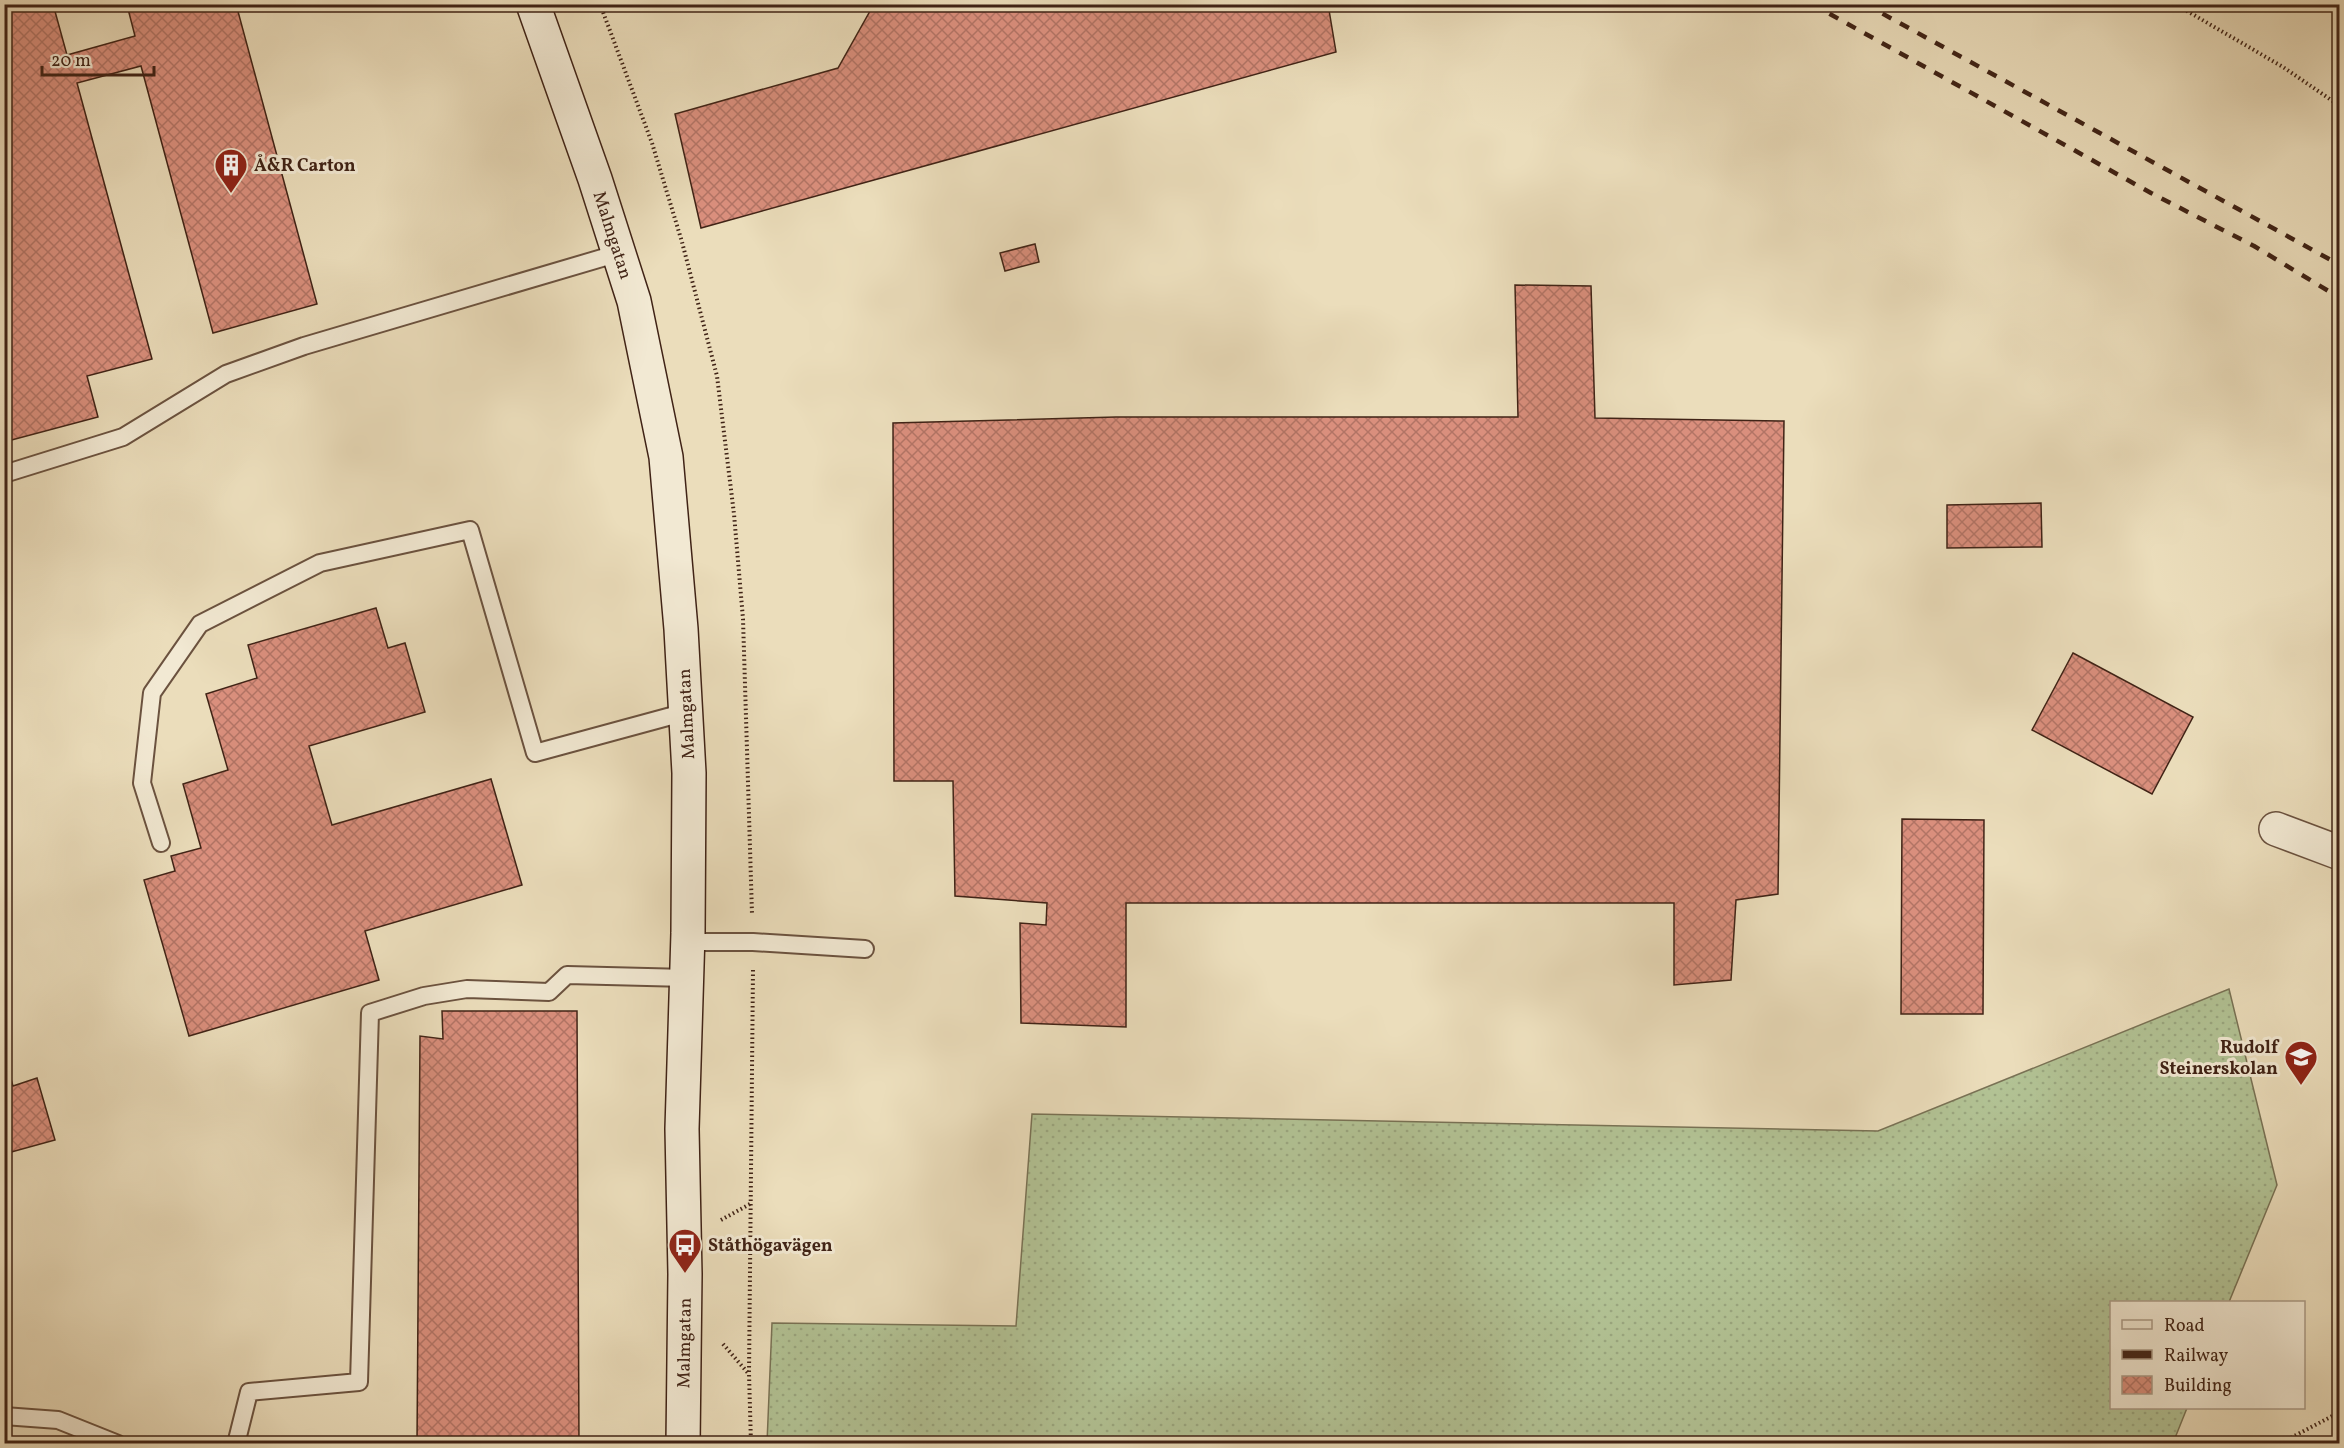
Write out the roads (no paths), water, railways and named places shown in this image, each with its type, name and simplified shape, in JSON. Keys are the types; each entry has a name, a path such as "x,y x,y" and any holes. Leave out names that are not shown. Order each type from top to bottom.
{"street":[{"name":"Malmgatan","path":"533,4 634,302 666,457 689,773 688,942 682,1129 685,1274 683,1443"},
{"path":"2276,829 2340,853"}],"lane":[{"path":"4,474 123,437 226,374 304,346 619,253"},
{"path":"161,843 142,783 152,693 200,624 320,563 470,530 535,753 686,711"},
{"path":"688,942 753,942 866,949"},
{"path":"236,1443 249,1392 359,1382 369,1013 424,996 467,989 549,992 567,975 687,978"},
{"path":"4,1416 58,1420 118,1443"}],"railway":[{"path":"1812,4 2151,193 2254,246 2340,298"},
{"path":"1865,4 2340,265"}],"place":[{"name":"Å&R Carton","path":"231,194"},
{"name":"Rudolf Steinerskolan","path":"2301,1086"},
{"name":"Ståthögavägen","path":"685,1274"}]}
